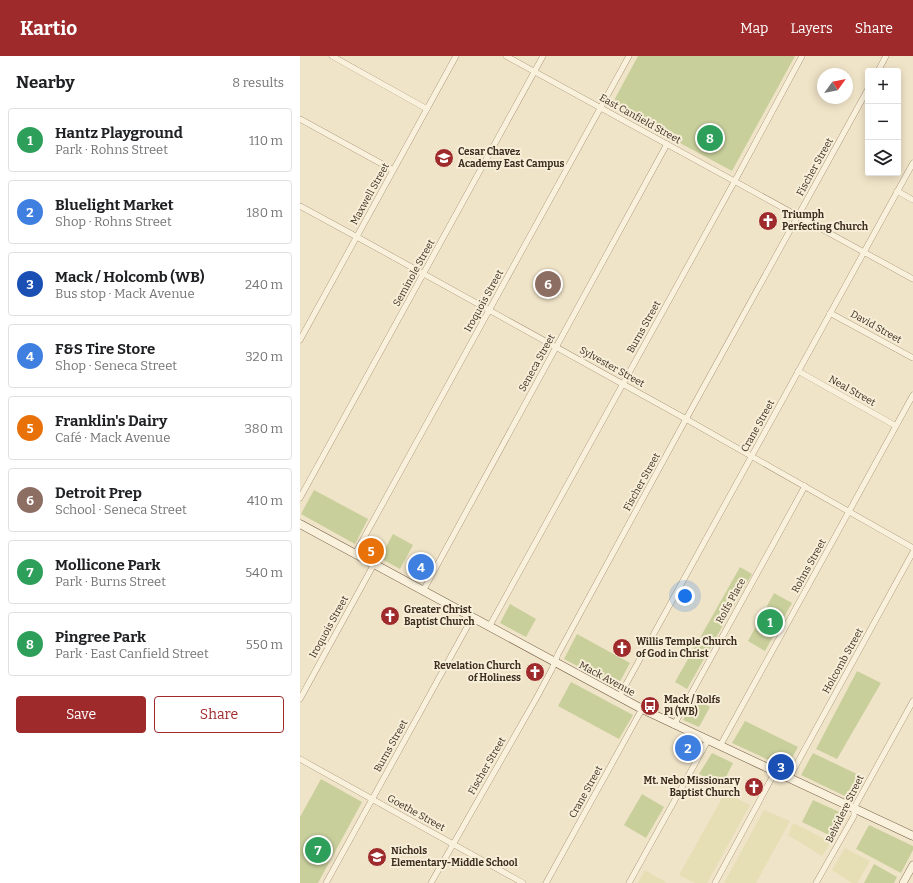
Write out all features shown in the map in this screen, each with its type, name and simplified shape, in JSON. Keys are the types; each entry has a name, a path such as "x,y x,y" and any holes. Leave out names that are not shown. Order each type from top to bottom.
{"main road":[{"name":"Mack Avenue","path":"300,524 642,709 913,836"}],"street":[{"path":"332,56 427,109"},
{"name":"Maxwell Street","path":"300,340 456,56"},
{"name":"East Canfield Street","path":"506,56 913,279"},
{"name":"Seminole Street","path":"300,498 543,56"},
{"name":"Iroquois Street","path":"355,554 629,56"},
{"name":"Burns Street","path":"488,627 802,56"},
{"path":"880,68 886,56"},
{"name":"Fischer Street","path":"431,883 537,697 554,662 686,418 865,94"},
{"path":"300,119 393,170"},
{"name":"Seneca Street","path":"423,591 667,144"},
{"name":"Crane Street","path":"619,697 913,163"},
{"path":"897,191 913,200"},
{"name":"Sylvester Street","path":"300,206 686,418 913,548"},
{"name":"David Street","path":"830,313 913,358"},
{"name":"Neal Street","path":"798,372 896,426"},
{"name":"Rohns Street","path":"720,746 913,396"},
{"name":"Rolfs Place","path":"674,725 805,486"},
{"name":"Holcomb Street","path":"789,778 913,552"},
{"name":"Iroquois Street","path":"300,699 374,564"},
{"name":"Burns Street","path":"326,883 472,618"},
{"name":"Belvidere Street","path":"816,883 854,816 854,808 913,701"},
{"name":"Crane Street","path":"546,883 642,709"},
{"path":"629,883 708,740"},
{"name":"Goethe Street","path":"300,759 523,883"},
{"path":"715,883 775,772"},
{"path":"903,883 913,865"}],"shaded area":[{"path":"725,793 750,805 707,883 695,883 679,875"},
{"path":"764,810 790,821 756,883 724,883"},
{"path":"793,823 831,842 822,856 788,835"},
{"path":"845,848 870,861 857,883 852,883 832,870"},
{"path":"645,870 667,883 638,883"}],"green space":[{"path":"638,56 795,56 732,171 611,106"},
{"path":"314,490 368,519 355,544 301,514"},
{"path":"393,534 413,545 400,569 380,558"},
{"path":"740,567 752,574 687,689 675,682"},
{"path":"774,593 792,603 765,651 748,641"},
{"path":"510,604 536,619 526,637 500,623"},
{"path":"577,634 630,663 617,687 564,659"},
{"path":"857,671 881,683 837,759 816,749"},
{"path":"571,682 633,715 619,739 558,706"},
{"path":"695,699 710,707 699,727 683,720"},
{"path":"745,721 798,747 786,768 732,743"},
{"path":"712,753 733,763 722,785 699,774"},
{"path":"813,753 861,776 849,798 801,775"},
{"path":"321,779 362,802 318,883 300,883 300,817"},
{"path":"642,794 664,807 646,838 624,825"},
{"path":"813,800 846,815 833,837 802,822"},
{"path":"869,825 913,846 913,850 901,873 856,849"},
{"path":"874,864 897,877 894,883 864,883"}],"place":[{"name":"Pingree Park","path":"710,138"},
{"name":"Cesar Chavez Academy East Campus","path":"444,158"},
{"name":"Triumph Perfecting Church","path":"768,221"},
{"name":"Detroit Prep","path":"548,284"},
{"name":"Franklin's Dairy","path":"371,551"},
{"name":"F&S Tire Store","path":"421,567"},
{"name":"Greater Christ Baptist Church","path":"390,616"},
{"name":"Hantz Playground","path":"770,622"},
{"name":"Willis Temple Church of God in Christ","path":"622,648"},
{"name":"Revelation Church of Holiness","path":"535,672"},
{"name":"Mack / Rolfs Pl (WB)","path":"650,706"},
{"name":"Bluelight Market","path":"688,748"},
{"name":"Mack / Holcomb (WB)","path":"781,767"},
{"name":"Mt. Nebo Missionary Baptist Church","path":"754,787"},
{"name":"Mollicone Park","path":"318,850"},
{"name":"Nichols Elementary-Middle School","path":"377,857"}]}
